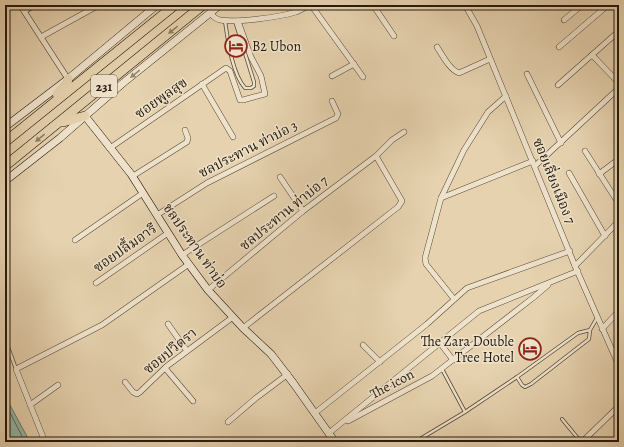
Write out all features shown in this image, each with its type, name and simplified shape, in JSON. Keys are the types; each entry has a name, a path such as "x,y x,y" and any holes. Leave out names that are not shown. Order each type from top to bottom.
{"highway":[{"name":"231","path":"5,142 175,5"},
{"name":"231","path":"5,166 203,5"},
{"path":"47,108 53,98 67,83 68,79"},
{"path":"58,124 85,116"}],"main road":[{"path":"5,127 68,79 157,5"},
{"path":"5,180 60,138 220,5"},
{"name":"ชลประทาน ท่าบ่อ","path":"85,116 133,176 182,255 208,290 243,328 271,354 288,374 335,442"}],"street":[{"path":"20,5 68,79"},
{"path":"41,37 99,5"},
{"path":"210,13 213,17 225,20 236,20 282,16 310,5 363,77"},
{"path":"373,5 394,36"},
{"name":"ซอยเลี่ยงเมือง 7","path":"465,5 477,26 575,266 619,366"},
{"path":"564,20 582,5"},
{"path":"558,47 608,5"},
{"name":"ซอยพูลสุข","path":"110,148 226,68 230,71 240,100 265,94 261,76 236,20"},
{"path":"558,86 619,31"},
{"path":"437,47 451,68 459,73 490,58"},
{"path":"592,55 619,83"},
{"path":"332,76 354,64"},
{"path":"527,74 561,143"},
{"path":"202,84 233,138"},
{"path":"441,198 534,163 561,143 619,88"},
{"path":"454,299 425,261 441,198 468,144 488,112 506,96"},
{"name":"ชลประทาน ท่าบ่อ 3","path":"157,214 207,182 336,118 338,114 332,101"},
{"path":"133,176 187,142 188,138 185,130"},
{"name":"ชลประทาน ท่าบ่อ 7","path":"208,290 303,211 376,156 392,140 404,132"},
{"path":"585,151 619,204"},
{"path":"243,328 398,207 402,201 376,156"},
{"path":"599,174 619,159"},
{"path":"569,173 605,236"},
{"path":"280,177 303,211"},
{"path":"75,240 144,193"},
{"path":"182,255 274,196"},
{"path":"575,266 619,221"},
{"name":"ซอยปลื้มอารี","path":"96,283 168,233"},
{"path":"315,413 427,324 467,288 570,251"},
{"path":"45,442 16,369 102,325 189,264"},
{"name":"The icon","path":"329,433 479,311 578,271"},
{"name":"The icon","path":"339,426 432,376 534,297 551,282"},
{"path":"602,329 619,311"},
{"name":"ซอยปวิตรา","path":"125,382 133,392 137,394 165,368 233,317"},
{"path":"168,324 187,351"},
{"path":"440,343 453,360"},
{"path":"362,345 380,362"},
{"path":"165,368 193,401"},
{"path":"228,422 256,398 288,374"},
{"path":"30,405 58,385"},
{"path":"582,442 619,406"}],"lane":[{"path":"25,12 37,5"},
{"path":"225,20 229,50 241,84 245,88 251,88 254,86 253,77 236,20"},
{"path":"517,377 525,387 531,384 589,339 590,330 597,318"},
{"path":"415,442 465,412 578,333 590,330"},
{"path":"5,339 16,369"},
{"path":"442,368 465,412"},
{"path":"562,419 582,442"}],"water":[{"path":"5,396 30,442 5,442"}],"place":[{"name":"B2 Ubon","path":"236,46"},
{"name":"The Zara Double Tree Hotel","path":"530,349"}]}
